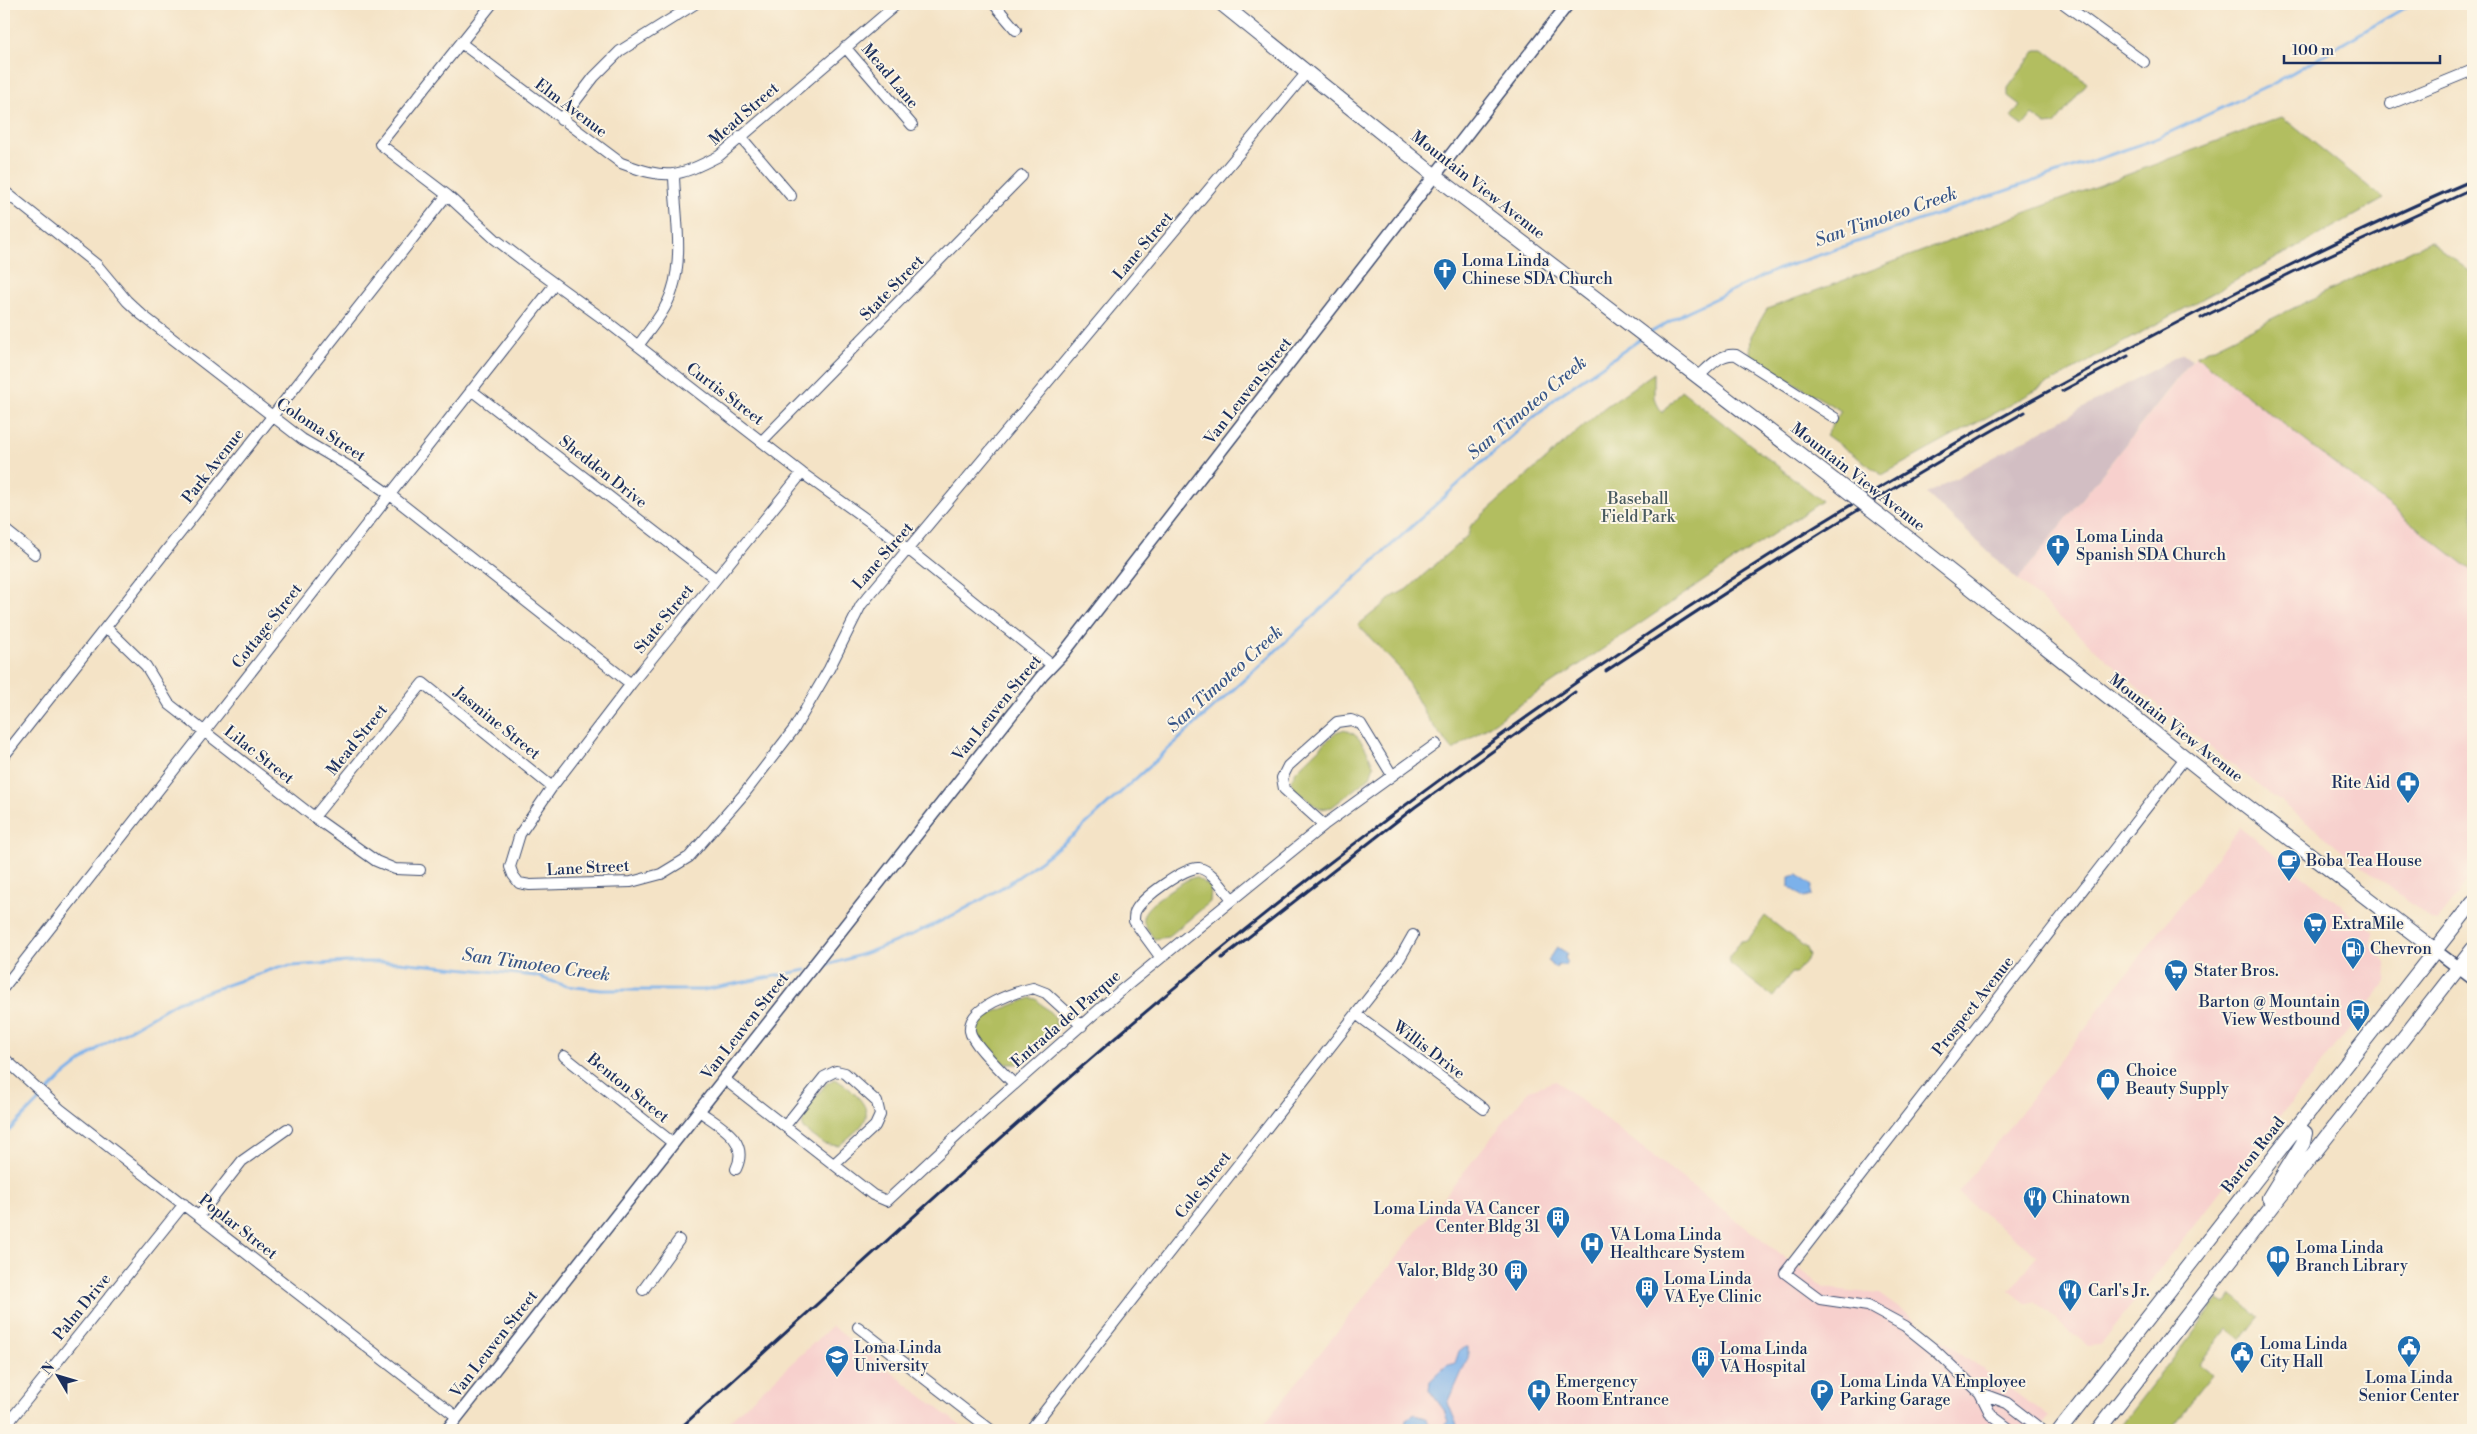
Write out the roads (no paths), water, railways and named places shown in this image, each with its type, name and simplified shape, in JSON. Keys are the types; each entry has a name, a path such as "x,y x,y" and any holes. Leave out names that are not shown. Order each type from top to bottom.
{"main road":[{"name":"Mountain View Avenue","path":"1222,4 1434,175 1898,530 2185,758 2435,950"},
{"name":"Barton Road","path":"2060,1430 2473,902"},
{"path":"2098,1430 2252,1230 2473,949"},
{"path":"2252,1230 2273,1189 2303,1143 2304,1133 2298,1127"}],"street":[{"path":"461,42 492,4"},
{"path":"561,120 594,77 620,51 695,4"},
{"name":"Mead Street","path":"674,176 692,170 719,156 740,136 897,4"},
{"path":"994,4 1016,30"},
{"name":"Van Leuven Street","path":"447,1430 699,1111 831,940 1246,422 1434,175 1568,4"},
{"path":"2067,5 2144,62"},
{"name":"Elm Avenue","path":"461,42 561,120 620,163 641,171 674,176"},
{"name":"Curtis Street","path":"461,42 380,144 447,195 495,239 638,346 802,473 909,550 1052,666"},
{"name":"Mead Lane","path":"845,47 912,125"},
{"path":"2390,104 2473,70"},
{"name":"Lane Street","path":"552,787 520,834 510,866 513,876 519,883 530,885 631,882 661,874 689,857 738,802 794,729 829,669 861,605 1308,72"},
{"path":"740,136 791,196"},
{"path":"638,346 660,315 672,292 678,267 674,176"},
{"name":"State Street","path":"762,441 1022,176"},
{"name":"Coloma Street","path":"4,191 92,260 126,301 142,315 271,417 302,439 355,470 389,494 630,684"},
{"name":"Park Avenue","path":"4,756 447,195"},
{"name":"Cottage Street","path":"4,987 555,284"},
{"path":"1698,377 1715,361 1725,356 1736,355 1835,418"},
{"name":"Shedden Drive","path":"471,390 716,578"},
{"name":"State Street","path":"552,787 630,684 802,473"},
{"path":"4,529 35,554"},
{"name":"Lilac Street","path":"106,627 146,666 169,704 314,817 376,861 395,869 420,870"},
{"name":"Mead Street","path":"314,817 423,683"},
{"name":"Jasmine Street","path":"423,683 552,787"},
{"path":"1324,826 1284,789 1282,778 1288,766 1337,722 1351,720 1361,724 1377,754 1392,775"},
{"name":"Entrada del Parque","path":"724,1079 873,1195 887,1201 1014,1084 1161,958 1324,826 1436,744"},
{"name":"Prospect Avenue","path":"1980,1393 1935,1350 1905,1326 1868,1306 1820,1299 1785,1273 2185,758"},
{"path":"1161,958 1134,922 1135,911 1142,902 1184,871 1198,868 1210,873 1232,899"},
{"name":"Cole Street","path":"1030,1430 1400,958 1413,935"},
{"name":"Mountain View Avenue","path":"2435,950 2473,978"},
{"path":"1014,1084 976,1042 970,1032 971,1023 978,1012 995,1002 1033,988 1046,993 1082,1026"},
{"name":"Willis Drive","path":"1356,1014 1484,1109"},
{"name":"Benton Street","path":"564,1056 673,1143"},
{"name":"Poplar Street","path":"4,1058 60,1109 457,1417"},
{"path":"785,1126 824,1077 836,1071 845,1072 877,1102 880,1115 874,1126 834,1164"},
{"path":"699,1111 731,1135 740,1146 741,1159 736,1169"},
{"path":"200,1216 242,1161 288,1129"},
{"name":"Palm Drive","path":"4,1428 184,1204"},
{"path":"643,1290 679,1240"},
{"path":"858,1327 991,1430"},
{"path":"1980,1393 1991,1415 2011,1430"},
{"path":"1980,1393 2007,1403 2042,1430"}],"water":[{"path":"1798,875 1812,886 1811,896 1804,898 1789,886 1789,877"},
{"path":"1557,947 1567,953 1565,957 1567,962 1565,965 1559,965 1556,968 1547,961"},
{"path":"1464,1347 1468,1347 1468,1358 1448,1403 1457,1425 1456,1430 1442,1430 1448,1422 1444,1410 1429,1390 1430,1381 1446,1366 1455,1363 1459,1351"},
{"path":"1415,1414 1425,1417 1433,1430 1405,1430 1406,1419"}],"waterway":[{"name":"San Timoteo Creek","path":"1648,334 1686,312 1776,270 2153,140 2271,85 2411,4"},
{"name":"San Timoteo Creek","path":"816,968 866,953 938,923 1006,885 1074,835 1478,466 1558,396 1641,339"},
{"name":"San Timoteo Creek","path":"4,1136 63,1076 101,1046 177,1002 279,967 346,962 398,962 536,976 566,986 601,990 703,990 806,970"}],"railway":[{"path":"678,1430 994,1144 1154,1005 1319,871 1521,721 1730,580 1944,450 2054,388 2241,290 2356,233 2473,180"},
{"path":"2201,318 2293,272 2473,189"},
{"path":"2062,391 2128,356"},
{"path":"1606,671 1813,538 2025,412"},
{"path":"1222,958 1415,807 1575,692"}],"place":[{"name":"Loma Linda Chinese SDA Church","path":"1445,291"},
{"name":"Loma Linda Spanish SDA Church","path":"2058,567"},
{"name":"Rite Aid","path":"2408,804"},
{"name":"Boba Tea House","path":"2289,882"},
{"name":"ExtraMile","path":"2315,945"},
{"name":"Chevron","path":"2353,970"},
{"name":"Stater Bros.","path":"2176,992"},
{"name":"Barton @ Mountain View Westbound","path":"2358,1032"},
{"name":"Choice Beauty Supply","path":"2108,1101"},
{"name":"Chinatown","path":"2035,1219"},
{"name":"Loma Linda VA Cancer Center Bldg 31","path":"1558,1239"},
{"name":"VA Loma Linda Healthcare System","path":"1592,1265"},
{"name":"Loma Linda Branch Library","path":"2278,1278"},
{"name":"Valor, Bldg 30","path":"1516,1292"},
{"name":"Loma Linda VA Eye Clinic","path":"1647,1309"},
{"name":"Carl's Jr.","path":"2070,1312"},
{"name":"Loma Linda Senior Center","path":"2409,1368"},
{"name":"Loma Linda City Hall","path":"2242,1374"},
{"name":"Loma Linda University","path":"837,1378"},
{"name":"Loma Linda VA Hospital","path":"1703,1379"},
{"name":"Emergency Room Entrance","path":"1539,1412"},
{"name":"Loma Linda VA Employee Parking Garage","path":"1822,1412"}],"park label":[{"name":"Baseball Field Park","path":"1638,508"}]}
